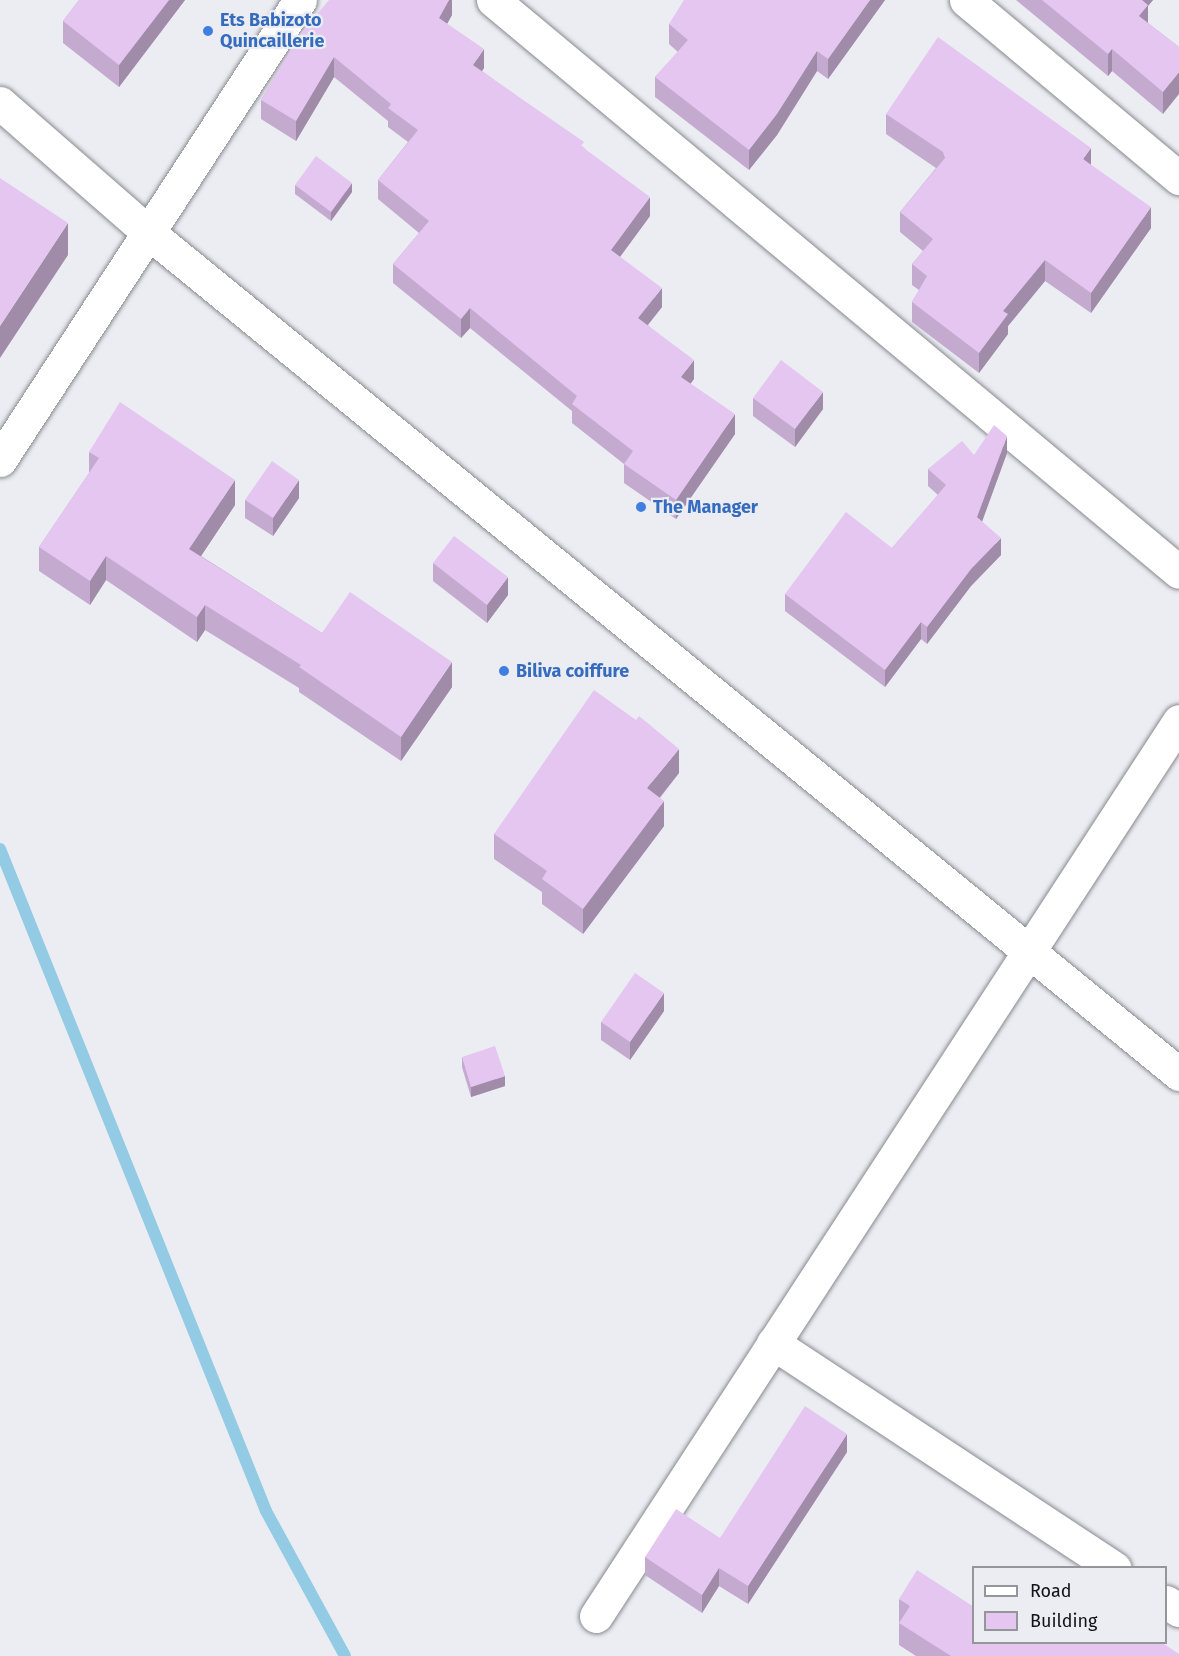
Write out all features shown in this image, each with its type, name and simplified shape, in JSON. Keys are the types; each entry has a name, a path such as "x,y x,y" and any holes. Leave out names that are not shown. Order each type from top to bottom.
{"street":[{"path":"0,460 300,0"},
{"path":"493,0 1179,572"},
{"path":"966,0 1179,178"},
{"path":"0,103 149,233 1179,1074"},
{"path":"596,1616 1179,721"},
{"path":"773,1343 1111,1566"}],"building":[{"path":"79,0 169,0 119,65 63,21"},
{"path":"329,0 449,0 439,18 484,49 473,65 584,142 581,146 650,197 611,250 662,288 638,318 694,360 681,377 735,414 676,500 624,464 633,451 572,404 577,396 470,308 461,319 393,264 429,221 378,180 418,130 388,108 391,104 334,57 296,121 261,100 300,34"},
{"path":"684,0 870,0 828,59 817,51 777,114 749,150 655,77 688,40 669,24"},
{"path":"1042,0 1142,0 1148,5 1139,16 1179,47 1179,72 1163,92 1112,49 1108,54"},
{"path":"938,37 1091,148 1083,159 1151,207 1091,293 1045,260 1003,311 1008,314 979,353 912,302 927,276 912,264 933,239 900,212 945,158 943,152 886,114"},
{"path":"316,156 352,183 331,212 295,185"},
{"path":"0,178 68,223 0,326"},
{"path":"781,360 823,392 795,429 753,398"},
{"path":"120,402 235,480 189,549 322,633 350,592 452,662 401,737 299,667 301,665 205,605 197,617 106,556 90,581 39,547 99,458 89,452"},
{"path":"994,425 1007,436 977,517 1001,538 971,569 927,627 921,622 885,670 785,594 846,512 892,548 946,485 928,469 962,441 974,455"},
{"path":"272,461 299,480 273,518 245,500"},
{"path":"454,536 508,577 487,605 433,563"},
{"path":"594,690 636,720 639,716 679,749 647,788 664,801 583,909 542,879 547,871 494,834"},
{"path":"635,973 664,993 630,1042 601,1022"},
{"path":"495,1046 505,1076 471,1087 462,1057"},
{"path":"805,1406 847,1434 748,1586 719,1568 702,1595 645,1557 676,1509 720,1538"},
{"path":"917,1570 972,1606 972,1644 1164,1644 1179,1656 951,1656 899,1623 910,1606 899,1599"}],"waterway":[{"path":"0,849 266,1511 345,1656"}],"place":[{"name":"Ets Babizoto Quincaillerie","path":"208,31"},
{"name":"The Manager","path":"641,507"},
{"name":"Biliva coiffure","path":"504,671"}]}
